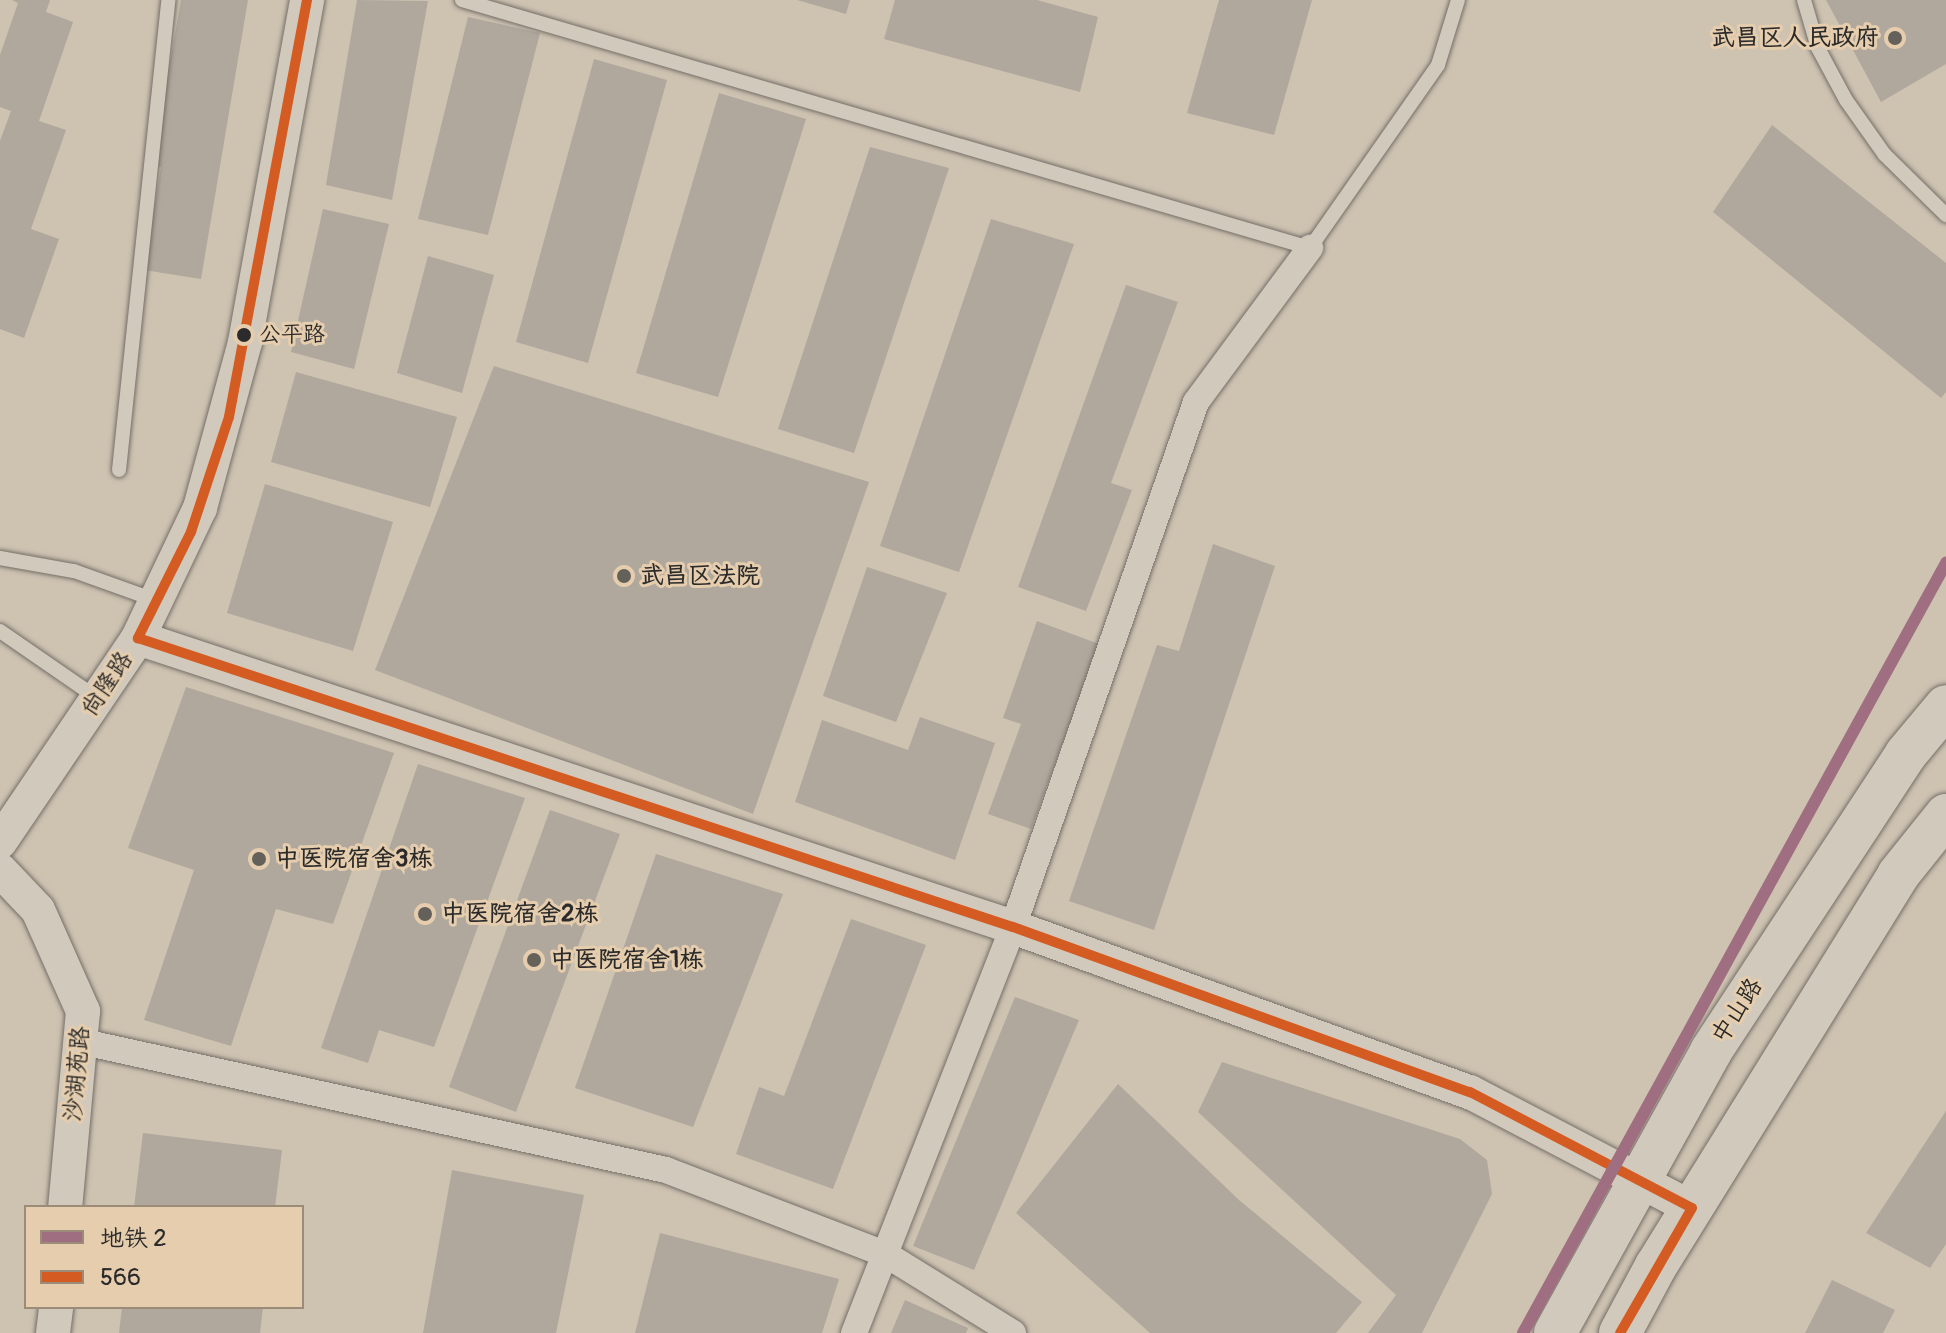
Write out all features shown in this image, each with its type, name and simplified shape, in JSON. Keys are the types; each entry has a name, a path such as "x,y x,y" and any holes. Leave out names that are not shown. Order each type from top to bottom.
{"main road":[{"name":"中山路","path":"1555,1333 1638,1178 1720,1038 1906,754 1946,706"},
{"path":"1620,1333 1692,1208 1898,875 1946,815"}],"street":[{"name":"尚隆路","path":"0,842 138,638 159,601 200,508 229,417 307,0"},
{"path":"854,1333 1013,927 1196,402 1310,248"},
{"path":"138,638 1013,927 1470,1092 1692,1208"},
{"name":"沙湖苑路","path":"0,870 38,910 83,1011 65,1205"},
{"path":"79,1041 666,1170 885,1254 1013,1333"},
{"path":"53,1333 56,1309"}],"lane":[{"path":"119,470 168,0"},
{"path":"462,0 1310,248 1438,65 1458,0"},
{"path":"1804,0 1818,48 1846,100 1885,155 1946,215"},
{"path":"0,558 74,571 159,601"},
{"path":"0,631 97,698"}],"building":[{"path":"12,0 50,0 46,12 73,22 39,121 66,130 31,229 59,239 24,338 0,329 0,141 11,111 0,107 0,55 18,3"},
{"path":"181,0 248,0 201,279 144,270 161,167 152,165"},
{"path":"357,0 428,1 392,200 326,185"},
{"path":"797,0 850,0 846,14"},
{"path":"895,0 1037,0 1098,17 1080,92 884,39"},
{"path":"1219,0 1312,0 1274,135 1187,113"},
{"name":"武昌区人民政府","path":"1826,0 1946,0 1946,64 1881,102"},
{"path":"468,17 540,33 488,235 418,219"},
{"path":"594,59 667,80 588,363 516,342"},
{"path":"719,93 806,119 718,397 636,373"},
{"path":"1772,125 1946,263 1946,392 1941,398 1713,212"},
{"path":"870,147 949,168 854,453 778,429"},
{"path":"323,209 389,224 354,369 291,352"},
{"path":"991,219 1074,244 959,572 880,546"},
{"path":"428,256 494,275 462,393 397,373"},
{"path":"1126,285 1178,302 1111,483 1132,490 1086,611 1018,587"},
{"name":"武昌区法院","path":"494,366 869,482 753,814 375,670"},
{"path":"296,372 457,417 430,507 271,462"},
{"path":"265,484 393,522 353,651 227,613"},
{"path":"1213,544 1275,566 1154,930 1069,901 1157,645 1179,651"},
{"path":"867,567 947,593 896,722 823,696"},
{"path":"1037,621 1099,644 1031,829 988,814 1021,724 1003,718"},
{"name":"中医院宿舍3栋","path":"186,687 394,753 333,924 276,909 231,1046 144,1020 194,870 128,848"},
{"path":"920,717 995,743 955,860 795,802 822,720 908,750"},
{"name":"中医院宿舍2栋","path":"418,764 525,798 434,1047 379,1030 368,1063 321,1048"},
{"name":"中医院宿舍1栋","path":"550,810 620,834 516,1112 449,1087"},
{"path":"656,854 783,894 693,1127 575,1088"},
{"path":"851,919 926,945 833,1189 736,1154 759,1087 784,1096"},
{"path":"1015,997 1079,1020 974,1270 913,1246"},
{"path":"1222,1062 1460,1139 1487,1160 1492,1194 1422,1333 1368,1333 1396,1295 1198,1112"},
{"path":"1118,1084 1239,1200 1362,1302 1336,1333 1150,1333 1016,1213"},
{"path":"1946,1111 1946,1244 1930,1268 1866,1233"},
{"path":"143,1133 282,1150 275,1205 134,1205"},
{"path":"452,1170 584,1195 556,1333 423,1333"},
{"path":"660,1233 839,1279 822,1333 635,1333"},
{"path":"1832,1280 1895,1310 1883,1333 1805,1333"},
{"path":"905,1300 968,1328 966,1333 891,1333"},
{"path":"122,1309 263,1309 260,1333 119,1333"}],"metro line":[{"name":"2","path":"1523,1333 1946,563"}],"transit line":[{"name":"566","path":"307,0 229,417 191,532 138,638 1013,927 1470,1092 1692,1208 1620,1333"}],"place":[{"name":"武昌区人民政府","path":"1895,38"},
{"name":"公平路","path":"244,335"},
{"name":"武昌区法院","path":"624,576"},
{"name":"中医院宿舍3栋","path":"259,859"},
{"name":"中医院宿舍2栋","path":"425,914"},
{"name":"中医院宿舍1栋","path":"534,960"}]}
